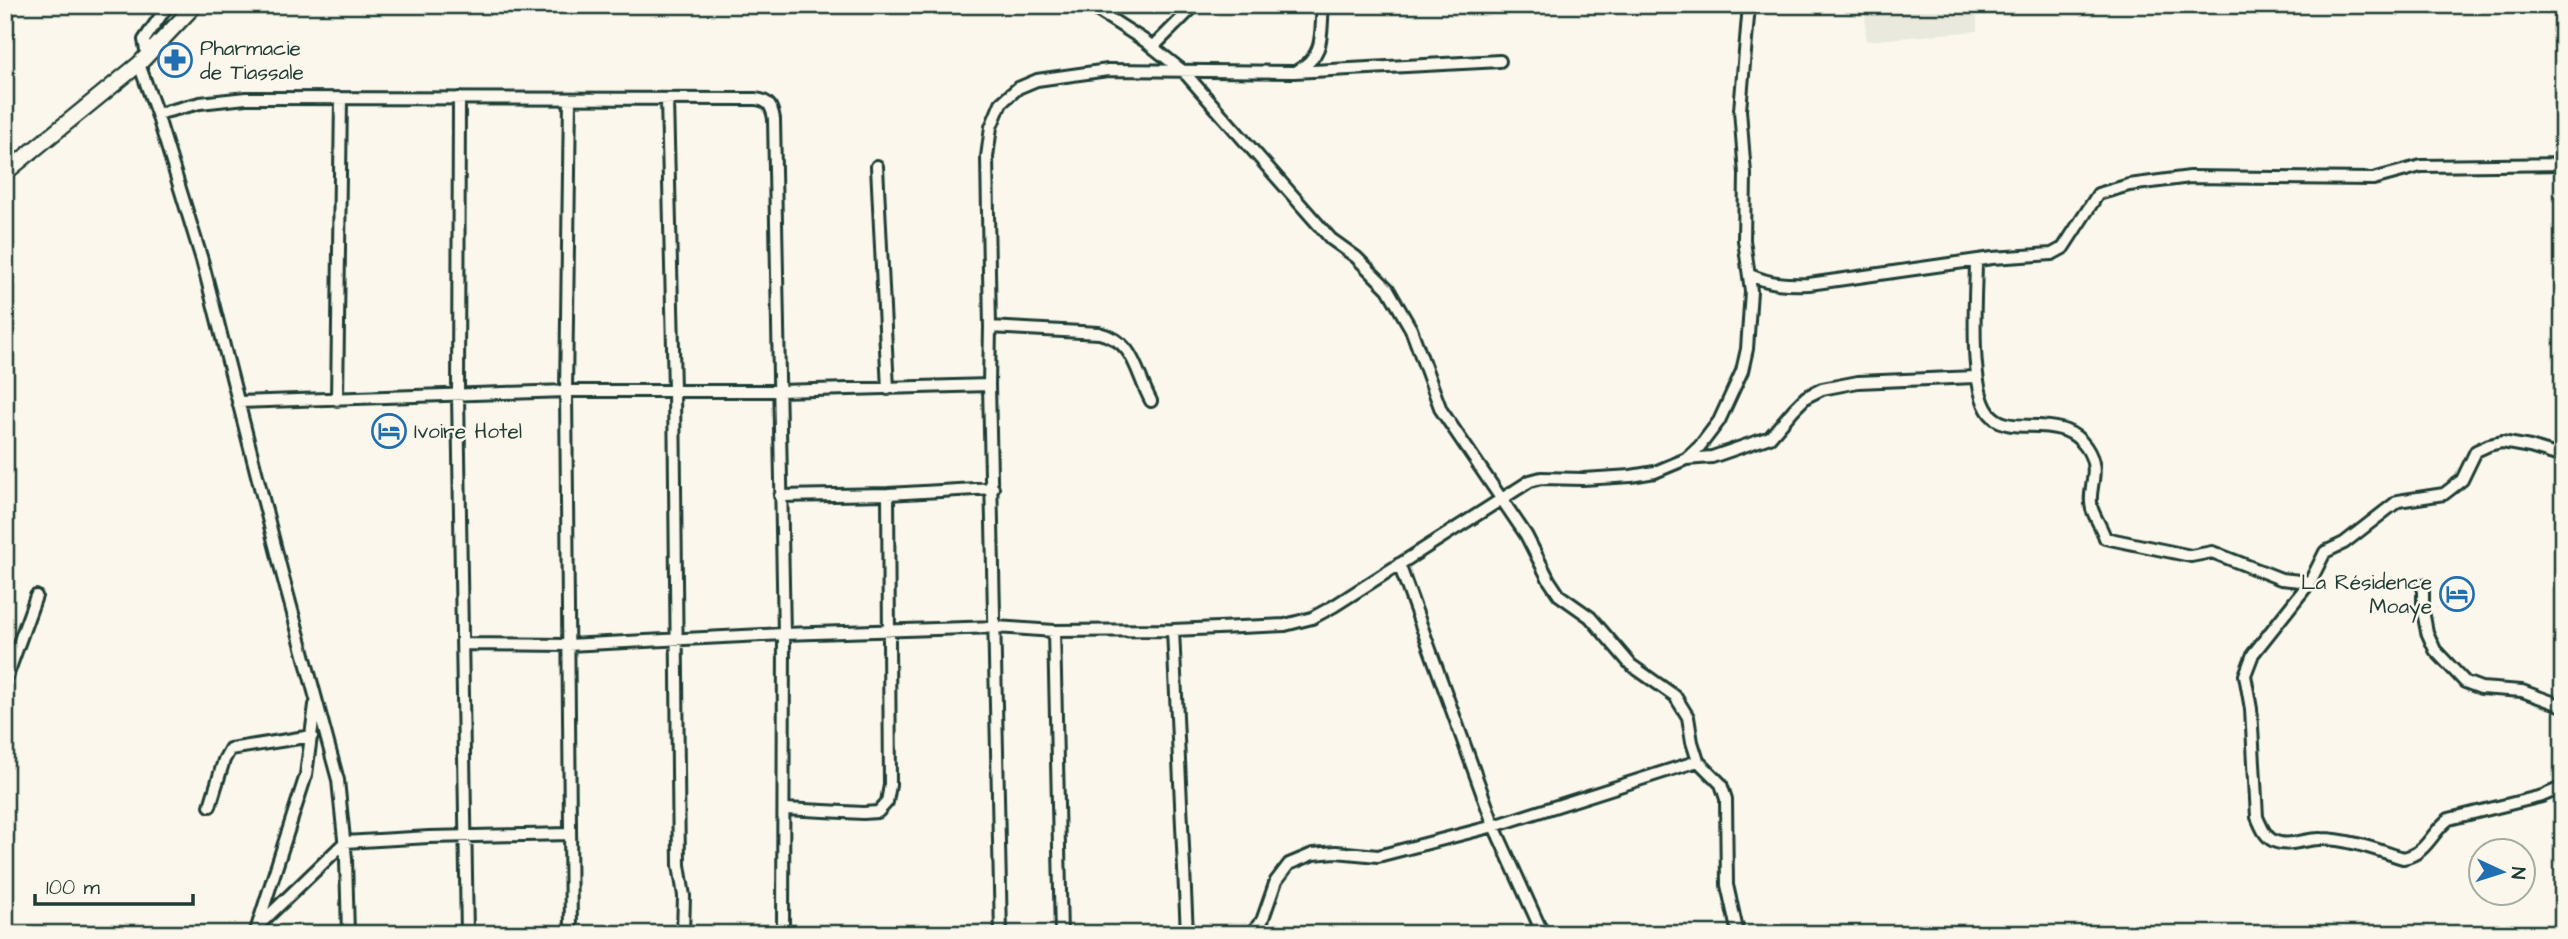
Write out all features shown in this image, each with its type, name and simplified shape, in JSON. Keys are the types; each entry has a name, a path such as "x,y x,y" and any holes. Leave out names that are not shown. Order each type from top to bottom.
{"main road":[{"path":"5,173 143,59 195,5"}],"street":[{"path":"168,5 144,40 143,59 205,273 338,780 345,842 348,934"},
{"path":"1089,5 1153,47 1184,72 1331,239 1356,257 1388,289 1411,329 1441,410 1526,535 1559,595 1590,617 1598,630 1638,671 1675,695 1688,717 1698,761 1721,784 1726,799 1727,885 1738,934"},
{"path":"1153,47 1195,5"},
{"path":"1294,72 1315,58 1320,44 1323,5"},
{"path":"1686,459 1719,421 1742,372 1747,349 1750,275 1744,240 1745,174 1740,110 1749,5"},
{"path":"1001,934 989,385 987,157 991,127 1001,103 1018,88 1037,80 1108,70 1294,72 1500,61"},
{"path":"459,98 458,395 467,934"},
{"path":"157,114 200,103 234,99 755,99 764,100 770,106 774,119 784,634 783,934"},
{"path":"337,400 341,99"},
{"path":"570,99 566,391 571,934"},
{"path":"667,100 674,389 679,865 684,896 683,934"},
{"path":"1750,275 1780,285 1809,284 1976,261 2052,254 2063,248 2098,194 2129,185 2190,177 2373,179 2421,166 2563,164"},
{"path":"877,166 888,389"},
{"path":"1976,261 1975,377 1985,406 1992,417 2004,424 2059,427 2076,435 2087,448 2095,469 2092,508 2105,538 2191,555 2212,552 2281,579 2310,582"},
{"path":"990,327 1112,336 1129,351 1151,401"},
{"path":"463,644 568,645 676,638 996,627 1054,631 1285,625 1312,618 1530,481 1541,478 1631,476 1655,472 1686,459 1712,457 1770,437 1806,397 1822,389 1858,382 1975,377"},
{"path":"238,402 566,391 779,391 989,385"},
{"path":"2563,457 2530,446 2502,442 2488,444 2476,451 2462,480 2444,494 2398,501 2344,543 2325,552 2310,582 2253,654 2245,675 2251,709 2257,817 2263,832 2274,841 2290,844 2317,838 2336,839 2403,858 2413,856 2427,846 2438,827 2449,819 2542,796 2563,787"},
{"path":"780,496 993,488"},
{"path":"785,809 878,812 887,802 890,785 888,494"},
{"path":"1399,564 1494,826 1543,934"},
{"path":"2423,585 2423,611 2427,632 2435,650 2465,682 2481,688 2522,691 2563,706"},
{"path":"5,682 36,596"},
{"path":"1172,630 1187,934"},
{"path":"1054,631 1061,934"},
{"path":"257,929 306,775 316,698"},
{"path":"211,806 224,760 230,749 312,736"},
{"path":"1250,934 1262,921 1276,881 1289,864 1313,854 1336,852 1378,856 1494,826 1698,761"},
{"path":"257,929 345,842 570,834"}],"shaded area":[{"path":"1865,5 1977,5 1977,31 1866,41"}],"place":[{"name":"Pharmacie de Tiassale","path":"175,60"},
{"name":"Ivoire Hotel","path":"389,431"},
{"name":"La Résidence Moaye","path":"2457,594"}]}
